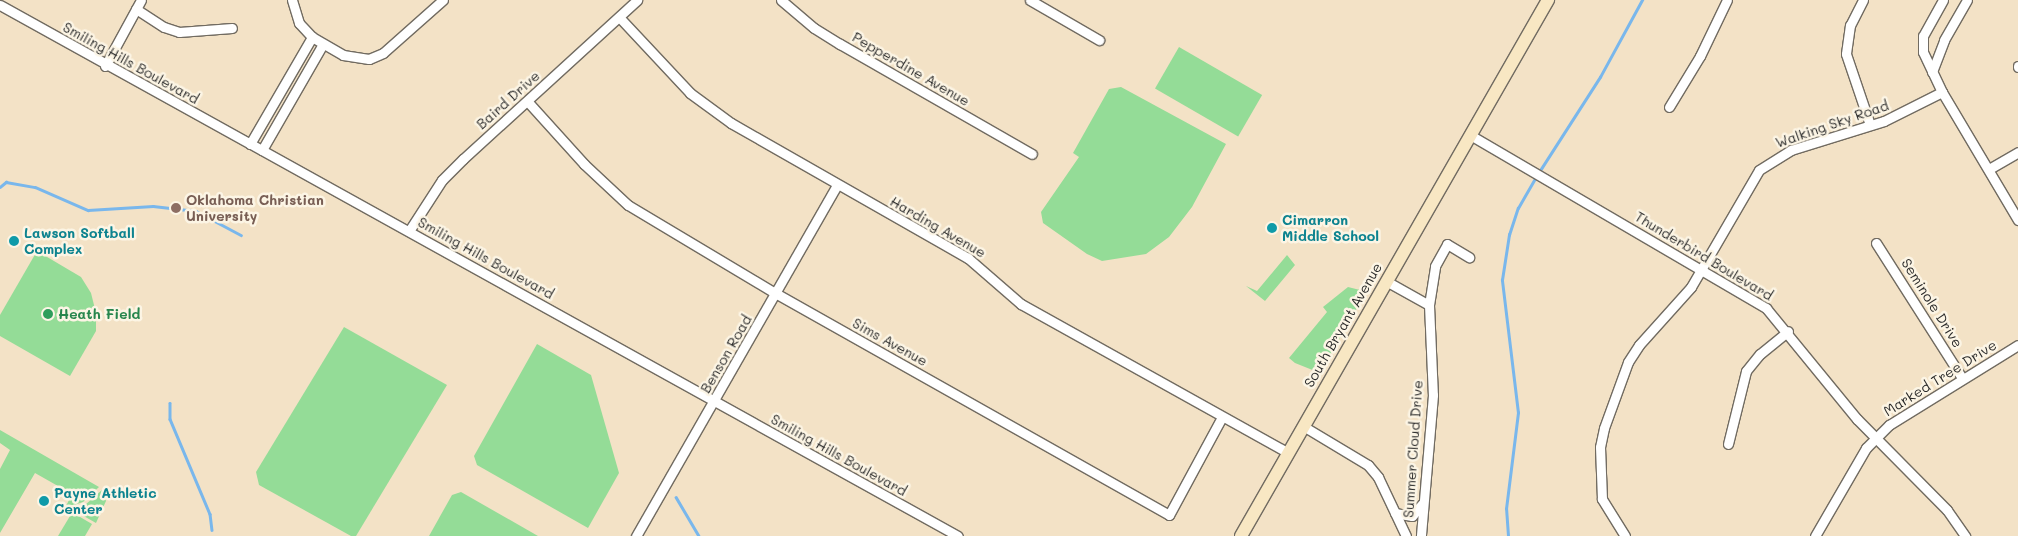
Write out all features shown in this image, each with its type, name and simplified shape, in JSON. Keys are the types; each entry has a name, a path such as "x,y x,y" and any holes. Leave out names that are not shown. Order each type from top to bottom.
{"street":[{"path":"105,66 141,0"},
{"path":"292,0 299,23 312,37 356,59 376,57 444,0"},
{"name":"Baird Drive","path":"409,231 442,180 638,0"},
{"name":"Pepperdine Avenue","path":"782,0 814,28 1032,154"},
{"path":"1030,0 1099,40"},
{"name":"South Bryant Avenue","path":"1241,536 1287,452 1548,0"},
{"path":"1669,107 1700,56 1727,0"},
{"path":"1863,0 1850,25 1846,54 1870,125"},
{"path":"1943,0 1923,36 1923,52 1942,92 2018,220"},
{"path":"1932,72 1944,40 1967,0"},
{"name":"Smiling Hills Boulevard","path":"6,4 105,66 262,150 958,536"},
{"path":"136,9 164,27 179,32 232,28"},
{"name":"Harding Avenue","path":"619,17 708,108 837,185 968,258 1021,304 1222,418 1287,452"},
{"path":"250,144 312,37"},
{"path":"262,150 323,44"},
{"name":"Walking Sky Road","path":"1625,536 1602,499 1600,447 1604,428 1628,362 1650,332 1679,304 1759,170 1791,150 1904,113 1942,92"},
{"name":"Sims Avenue","path":"528,102 584,164 628,205 777,294 1169,514 1222,418"},
{"name":"Thunderbird Boulevard","path":"1470,135 1701,268 1766,308 1788,331 1875,439 1947,510 1965,536"},
{"path":"1989,169 2018,152"},
{"name":"Benson Road","path":"636,536 777,294 837,185"},
{"name":"Seminole Drive","path":"1876,243 1962,378"},
{"name":"Summer Cloud Drive","path":"1421,536 1433,395 1429,305 1435,266 1447,244 1469,257"},
{"path":"1386,282 1429,305"},
{"path":"1728,444 1746,371 1760,354 1788,331"},
{"name":"Marked Tree Drive","path":"1815,536 1866,448 1875,439 1906,413 2018,345"},
{"path":"1303,426 1368,465 1378,477 1406,536"},
{"path":"1395,513 1412,516 1417,514 1424,500"}],"green space":[{"path":"1179,47 1262,95 1238,137 1155,89"},
{"path":"1121,87 1226,144 1192,207 1169,237 1146,254 1102,261 1087,254 1043,223 1041,212 1079,157 1073,153 1109,89"},
{"name":"Heath Field","path":"37,251 81,277 91,293 96,313 96,331 70,376 0,336 0,315"},
{"path":"1287,255 1295,265 1265,301 1246,286 1257,291"},
{"path":"1348,287 1360,290 1360,303 1320,373 1295,363 1289,358 1327,312 1323,307"},
{"path":"344,327 447,385 356,536 351,536 259,485 256,472"},
{"path":"537,344 591,375 619,473 588,528 477,465 474,456"},
{"path":"0,430 99,487 83,502 65,508 72,494 35,473 0,533 0,469 10,450 0,443"},
{"path":"102,490 106,501 96,523 73,510 85,505"},
{"path":"461,492 538,536 429,536 452,495"},
{"path":"75,514 92,524 85,536 58,536 70,516"}],"waterway":[{"path":"1539,172 1600,77 1642,0"},
{"path":"1508,536 1506,509 1518,413 1502,280 1509,235 1518,208 1536,177"},
{"path":"0,187 6,182 35,187 88,210 153,206 196,211 241,235"},
{"path":"170,403 170,419 210,514 212,530"},
{"path":"676,497 699,536"}],"place":[{"name":"Oklahoma Christian University","path":"176,208"},
{"name":"Cimarron Middle School","path":"1272,228"},
{"name":"Lawson Softball Complex","path":"14,241"},
{"name":"Heath Field","path":"48,314"},
{"name":"Payne Athletic Center","path":"44,501"}]}
